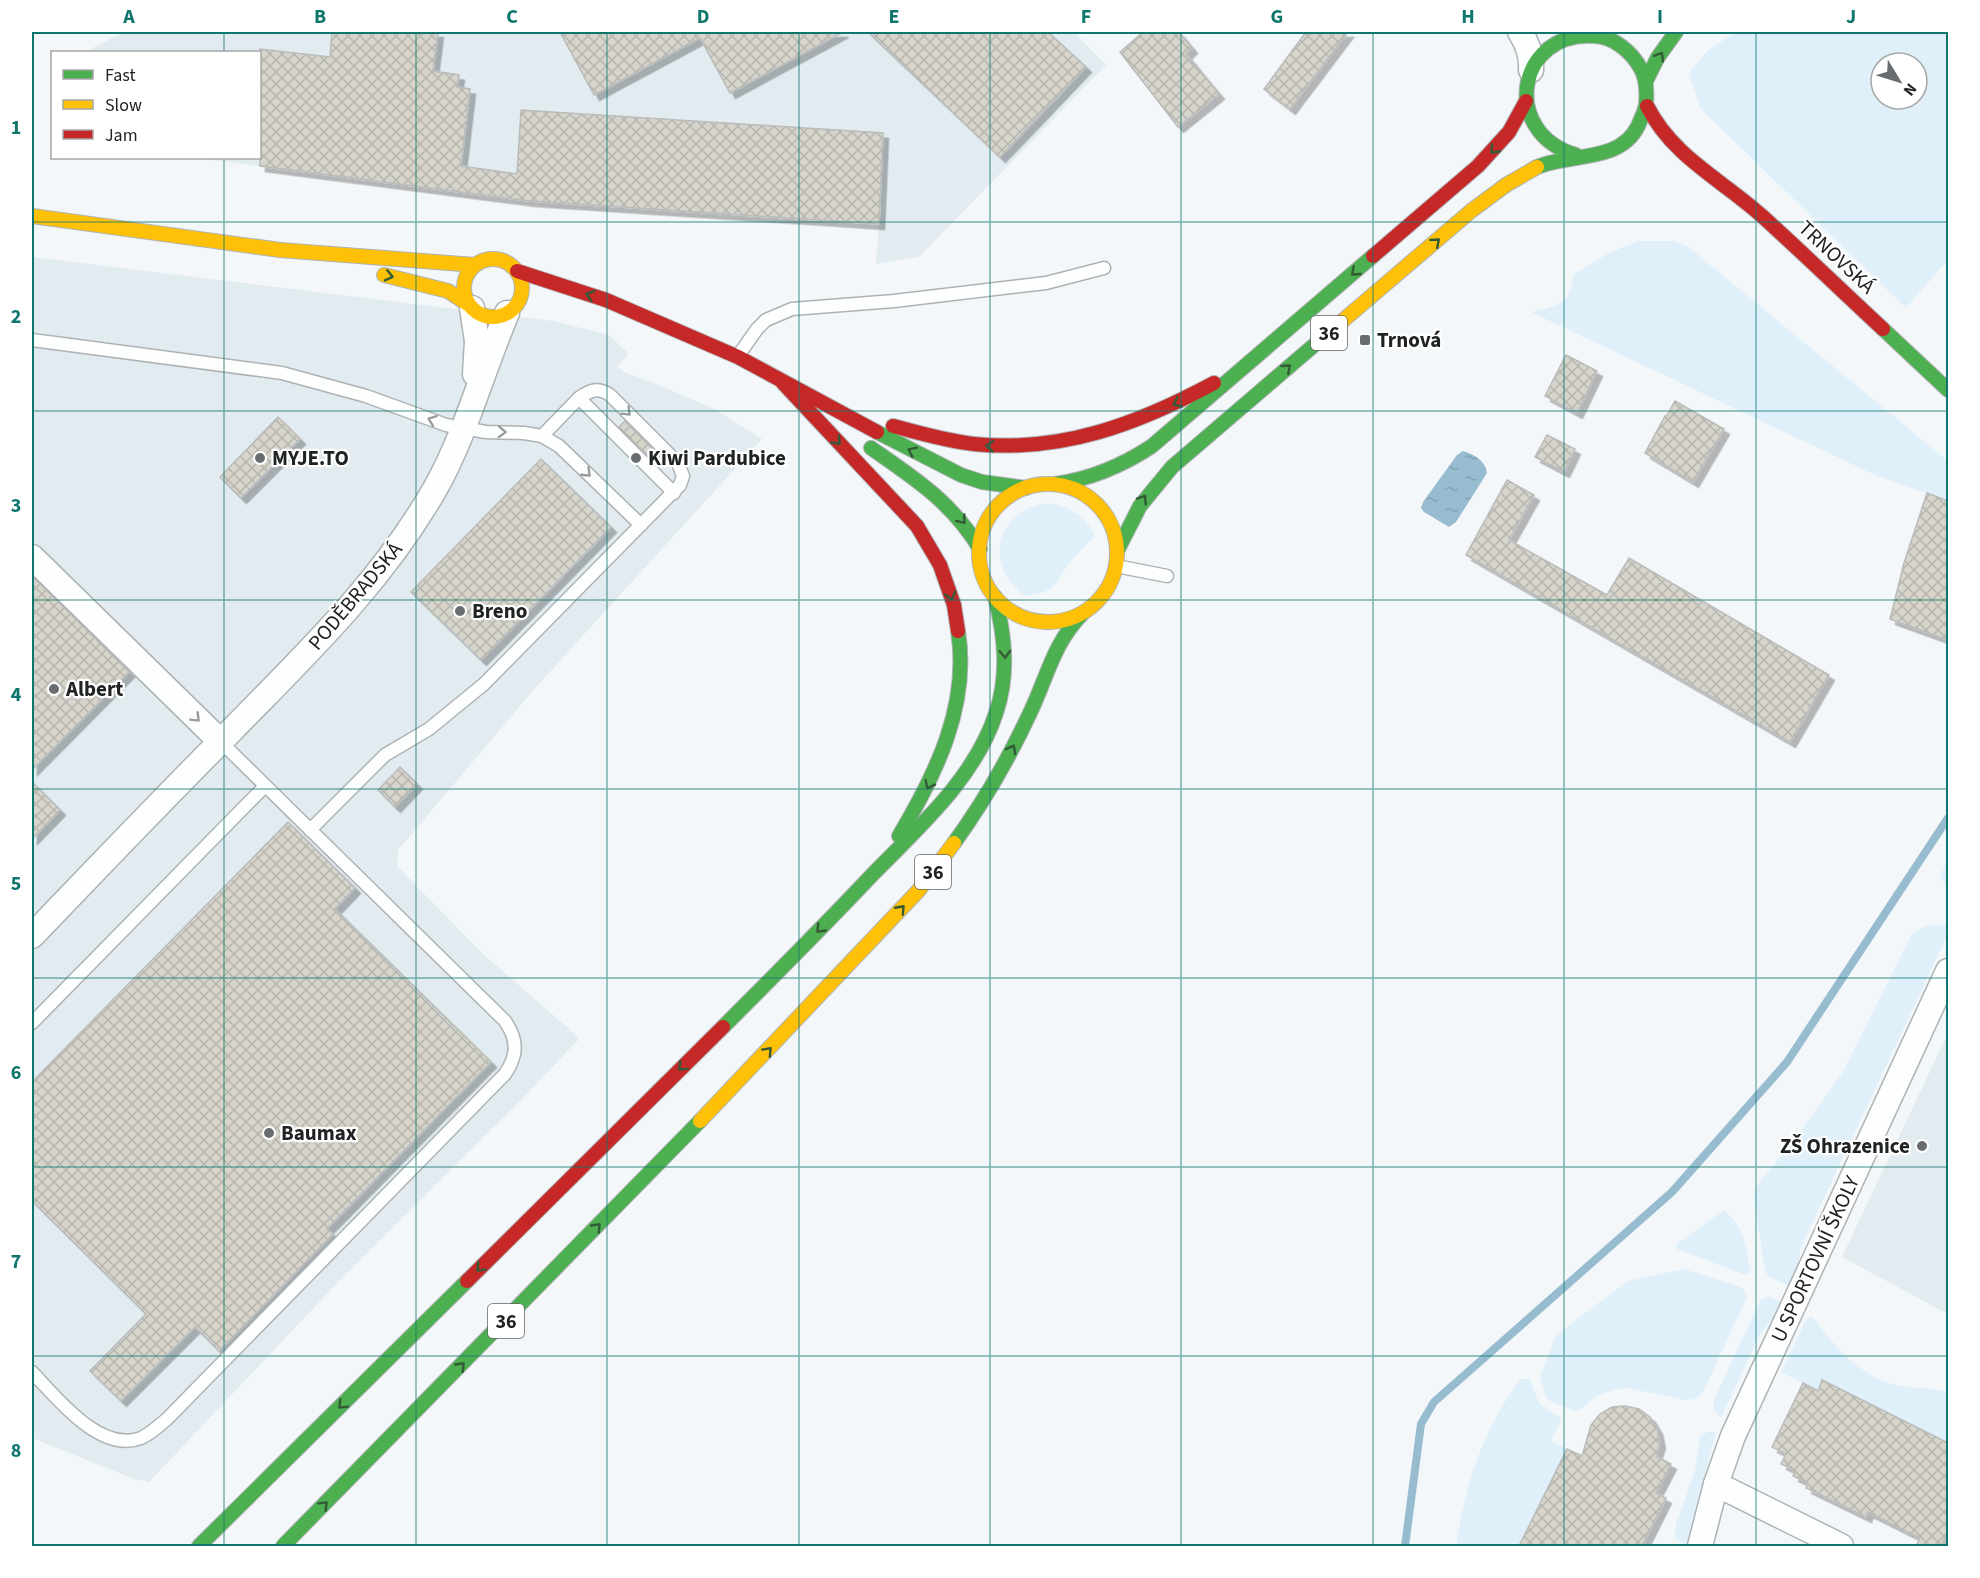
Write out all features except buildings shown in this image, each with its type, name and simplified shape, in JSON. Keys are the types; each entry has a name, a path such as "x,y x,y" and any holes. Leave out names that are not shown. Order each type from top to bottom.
{"main road":[{"path":"1531,70 1551,46 1565,38 1585,34 1623,32"},
{"name":"36","path":"1646,81 1658,57 1676,32"},
{"name":"36","path":"1531,70 1526,101 1530,117 1542,137 1561,151 1576,155 1592,156 1608,153 1622,145 1634,134 1642,121 1647,106 1646,81 1631,53 1619,43 1585,34"},
{"name":"36","path":"199,1546 794,956 947,795 979,752 990,731 998,709 1006,669 1002,623 995,597 986,582 981,566 980,549 982,533 989,518 999,505 1011,495 1026,488 1095,477 1134,459 1152,446 1478,166 1509,132 1526,101"},
{"name":"TRNOVSKÁ","path":"1647,106 1662,133 1675,148 1763,217 1948,390"},
{"path":"1622,145 1637,146"},
{"name":"TRNOVSKÁ","path":"1662,151 1690,162"},
{"name":"36","path":"1117,551 1135,512 1149,491 1191,451 1494,193 1539,166 1576,155"},
{"path":"32,216 280,250 475,265"},
{"path":"209,240 280,252 448,291 484,316 490,317 536,303"},
{"path":"471,306 466,299 464,286 468,273 482,260 495,258 507,262 517,271 522,282 522,288 512,309"},
{"path":"517,271 606,300 738,357 783,383 961,475 982,482 1026,488"},
{"path":"589,309 645,317"},
{"path":"783,383 844,409 886,424 931,436 973,444 1009,447 1049,446 1110,431 1184,400 1263,351"},
{"path":"783,383 953,509 968,527 980,549"},
{"path":"783,383 915,524 942,568 958,621 962,650 961,676 952,726 942,755 915,811 875,872"},
{"name":"36","path":"283,1546 727,1093 919,890 946,856 995,781 1035,701 1054,648 1062,635 1105,593 1116,566 1115,535 1109,519 1086,495 1054,484"},
{"name":"36","path":"995,597 1013,612 1036,621 1052,622 1083,613"}],"street":[{"path":"1520,32 1528,43 1531,53 1531,70"},
{"name":"PODĚBRADSKÁ","path":"462,429 472,397 477,357 476,326 471,306"},
{"name":"PODĚBRADSKÁ","path":"32,936 337,622 382,569 435,488 448,463 512,309"},
{"path":"32,557 220,741"},
{"name":"U SPORTOVNÍ ŠKOLY","path":"1700,1546 1716,1484 1733,1436 1948,970"},
{"path":"1716,1484 1841,1546"}],"lane":[{"path":"738,357 766,320 792,309 894,301 1046,283 1104,268"},
{"path":"32,340 282,373 333,386 462,429 542,436 559,446 641,525"},
{"path":"310,830 385,755 429,729 484,684 674,493 683,476 678,463 603,390 595,389 579,398 542,436"},
{"path":"579,398 674,493"},
{"path":"1116,566 1167,576"},
{"path":"32,1372 78,1419 106,1437 122,1441 139,1439 153,1431 513,1063 516,1052 515,1041 505,1021 220,741"},
{"path":"32,1023 265,786"}],"shaded area":[{"path":"124,32 1074,32 1106,65 919,257 876,264 879,224 517,200 205,159 261,159 261,51 87,51"},
{"path":"1737,32 1948,32 1948,260 1906,308 1700,108 1689,73 1708,50"},
{"path":"1638,241 1674,241 1687,246 1948,461 1948,501 1875,475 1531,312 1562,302 1570,292 1574,274 1609,253"},
{"path":"32,257 553,321 609,335 629,354 617,366 624,372 716,410 762,439 537,686 398,850 397,866 483,954 579,1039 342,1278 149,1482 134,1479 32,1438"},
{"path":"1047,503 1063,506 1076,513 1087,522 1095,536 1050,589 1025,596 1012,584 1003,570 1000,556 1001,541 1006,528 1016,517 1029,508"},
{"path":"1948,858 1948,894 1941,875"},
{"path":"1948,926 1948,934 1801,1247 1792,1287 1769,1277 1765,1271 1754,1196 1756,1188 1791,1145 1843,1072 1912,934 1923,927"},
{"name":"ZŠ Ohrazenice","path":"1948,1033 1948,1314 1842,1257"},
{"path":"1724,1210 1743,1237 1749,1261 1749,1274 1746,1275 1677,1249 1676,1245"},
{"path":"1684,1269 1738,1286 1744,1290 1747,1297 1700,1395 1686,1400 1627,1388 1616,1389 1595,1397 1580,1410 1575,1411 1550,1401 1545,1394 1540,1377 1556,1336 1628,1281"},
{"path":"1766,1297 1784,1303 1759,1336 1721,1418 1714,1410 1714,1400 1760,1301"},
{"path":"1812,1317 1847,1357 1868,1373 1893,1384 1948,1392 1948,1443 1823,1381 1818,1391 1781,1372 1807,1318"},
{"path":"1520,1379 1530,1379 1540,1403 1547,1410 1562,1418 1551,1441 1567,1449 1519,1546 1456,1546 1465,1500 1477,1458 1495,1418"},
{"path":"1707,1432 1716,1432 1686,1546 1675,1537 1676,1524 1695,1471 1700,1437"}],"water":[{"path":"1463,451 1479,459 1487,473 1456,522 1449,527 1421,508 1457,455"}],"waterway":[{"path":"1405,1546 1421,1424 1434,1402 1672,1192 1787,1062 1948,818"}],"traffic: fast":[{"path":"1646,81 1658,57 1676,32"},
{"path":"1537,167 1607,152 1630,138 1638,126 1646,104 1643,73 1628,51 1616,42 1602,37 1569,38 1548,49 1534,65 1527,85 1528,106 1536,126 1552,143 1576,155"},
{"path":"1055,484 1106,471 1152,446 1373,256"},
{"path":"1117,551 1140,506 1172,467 1333,329"},
{"path":"1883,329 1948,390"},
{"path":"877,432 961,475 982,482 1026,488"},
{"path":"871,448 945,504 980,549"},
{"path":"723,1027 927,820 974,759 987,737 1003,684 1003,641 995,597"},
{"path":"954,843 1004,765 1036,701 1057,649 1083,613"},
{"path":"899,836 926,788 947,738 959,686 958,631"},
{"path":"283,1546 700,1121"},
{"path":"199,1546 467,1281"}],"traffic: slow":[{"path":"1333,329 1471,211 1506,185 1537,167"},
{"path":"32,216 280,250 475,265"},
{"path":"487,259 499,259 514,267 522,282 522,288 522,294 514,309 499,317 487,317 472,309 464,294 464,282 472,267 487,259"},
{"path":"384,275 448,291 469,305"},
{"path":"1048,484 1074,489 1097,504 1112,527 1117,553 1112,579 1097,602 1074,617 1048,622 1022,617 999,602 984,579 979,553 984,527 999,504 1022,489 1048,484"},
{"path":"700,1121 919,890 954,843"}],"traffic: jam":[{"path":"1373,256 1478,166 1509,132 1526,101"},
{"path":"1647,106 1670,140 1762,216 1883,329"},
{"path":"517,271 606,300 738,357 877,432"},
{"path":"783,383 917,526 940,565 954,605 958,631"},
{"path":"893,426 943,439 974,444 1006,446 1038,444 1068,439 1128,423 1214,383"},
{"path":"467,1281 723,1027"}],"place":[{"name":"Trnová","path":"1365,340"},
{"name":"MYJE.TO","path":"260,458"},
{"name":"Kiwi Pardubice","path":"636,458"},
{"name":"Breno","path":"460,611"},
{"name":"Albert","path":"54,689"},
{"name":"Baumax","path":"269,1133"},
{"name":"ZŠ Ohrazenice","path":"1922,1146"}]}
